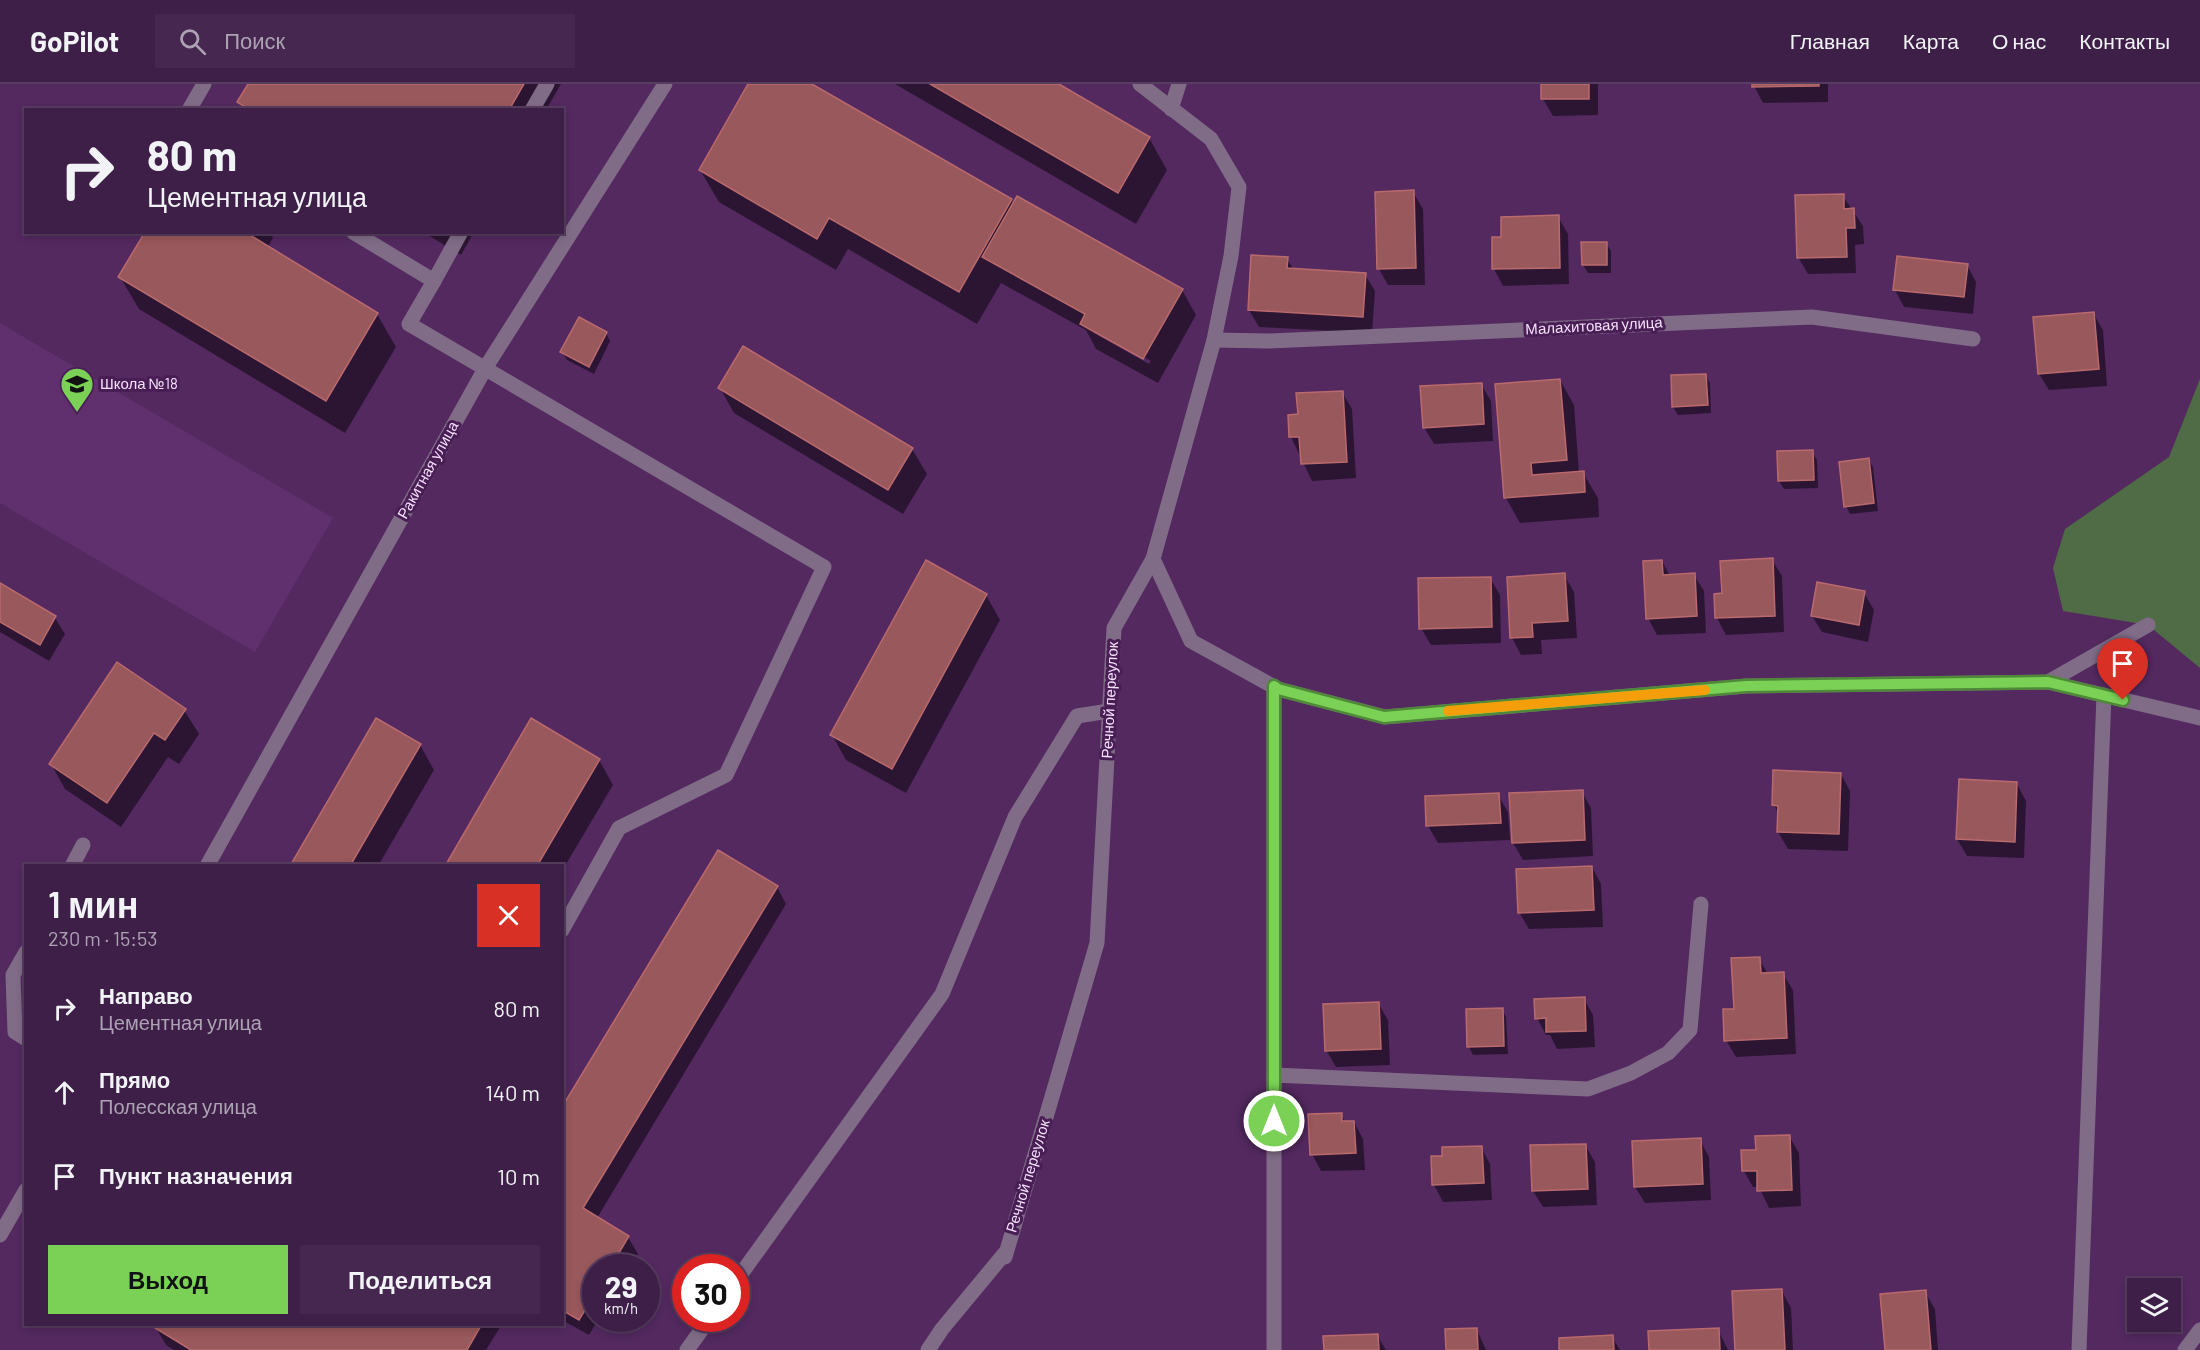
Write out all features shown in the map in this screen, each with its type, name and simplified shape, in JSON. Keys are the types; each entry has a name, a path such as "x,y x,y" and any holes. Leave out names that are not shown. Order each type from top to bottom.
{"street":[{"path":"190,108 204,84"},
{"path":"533,108 547,84"},
{"name":"Ракитная улица","path":"208,864 486,367 665,84"},
{"name":"Речной переулок","path":"928,1350 942,1329 1005,1255 1097,943 1114,628 1153,559 1214,340 1231,256 1239,187 1211,139 1140,84"},
{"path":"1171,109 1179,84"},
{"path":"355,234 434,281"},
{"path":"460,234 410,324 824,567 726,775 619,828 564,926"},
{"name":"Малахитовая улица","path":"1214,340 1269,341 1812,316 1973,339"},
{"path":"1153,559 1191,640 1278,689 1384,717 1746,686 2048,682 2200,718"},
{"path":"2048,682 2148,625"},
{"path":"1274,686 1274,1350"},
{"path":"2079,1350 2104,695"},
{"path":"750,1261 942,994 1015,817 1077,716 1109,711"},
{"path":"73,864 83,845"},
{"path":"1274,1075 1588,1089 1630,1073 1668,1053 1690,1030 1701,904"},
{"path":"24,956 13,975 15,1032 24,1038"},
{"path":"0,1235 24,1193"},
{"path":"2185,1350 2200,1330"},
{"path":"687,1350 700,1332"}],"shaded area":[{"name":"Школа №18","path":"0,323 333,518 255,652 0,503"}],"green space":[{"path":"2200,379 2200,668 2148,625 2063,611 2053,568 2065,529 2169,457"}],"building":[{"path":"248,84 524,84 510,108 247,108 237,102"},
{"path":"748,84 812,84 1012,199 959,292 829,218 817,239 699,170"},
{"path":"930,84 1059,84 1150,137 1118,193"},
{"path":"1541,84 1589,84 1589,99 1541,99"},
{"path":"1752,84 1819,84 1819,86 1752,87"},
{"path":"1414,190 1416,268 1377,269 1375,192"},
{"path":"1844,194 1844,209 1854,208 1855,228 1846,228 1847,257 1797,258 1795,195"},
{"path":"1017,196 1183,289 1143,359 1080,324 1085,314 982,257"},
{"path":"1559,215 1560,268 1492,269 1492,237 1501,237 1501,217"},
{"path":"144,234 248,234 378,313 326,401 118,277"},
{"path":"1581,242 1607,242 1607,265 1582,265"},
{"path":"1251,255 1288,257 1287,268 1366,273 1363,317 1248,310"},
{"path":"1897,256 1968,264 1964,297 1893,290"},
{"path":"2094,312 2099,369 2038,374 2033,317"},
{"path":"579,317 607,332 589,367 560,352"},
{"path":"743,346 913,448 888,490 718,388"},
{"path":"1706,374 1708,405 1672,407 1671,375"},
{"path":"1560,379 1567,460 1531,463 1532,475 1584,471 1585,492 1504,498 1495,384"},
{"path":"1482,383 1484,424 1423,428 1420,386"},
{"path":"1343,391 1347,462 1301,464 1299,437 1289,437 1288,415 1298,414 1296,393"},
{"path":"1813,450 1814,480 1778,481 1777,451"},
{"path":"1869,458 1874,503 1844,507 1839,462"},
{"path":"1773,558 1775,616 1715,618 1714,594 1722,593 1720,561"},
{"path":"926,560 987,594 892,769 830,735"},
{"path":"1662,560 1663,575 1695,573 1697,616 1646,619 1643,561"},
{"path":"1565,573 1568,621 1532,623 1533,637 1510,638 1507,577"},
{"path":"1491,577 1492,627 1419,629 1418,578"},
{"path":"1817,582 1865,591 1859,625 1811,616"},
{"path":"0,583 56,616 40,645 0,622"},
{"path":"117,662 186,709 165,740 154,733 107,803 49,764"},
{"path":"376,718 421,744 351,864 291,864"},
{"path":"531,718 600,759 538,864 446,864"},
{"path":"1773,770 1841,773 1839,834 1777,832 1778,806 1772,805"},
{"path":"1959,779 2017,782 2015,842 1956,839"},
{"path":"1583,790 1585,840 1512,843 1509,793"},
{"path":"1499,793 1501,823 1426,826 1425,796"},
{"path":"718,850 778,886 583,1208 629,1236 618,1254 582,1254 582,1315 579,1320 564,1311 564,1104"},
{"path":"1592,866 1594,910 1518,913 1516,869"},
{"path":"1760,957 1761,973 1784,972 1787,1038 1724,1041 1723,1009 1734,1009 1731,958"},
{"path":"1585,997 1586,1031 1546,1032 1546,1018 1535,1019 1534,999"},
{"path":"1379,1002 1381,1049 1325,1051 1323,1004"},
{"path":"1503,1008 1504,1046 1467,1047 1466,1009"},
{"path":"1342,1113 1342,1121 1354,1121 1356,1153 1310,1155 1308,1114"},
{"path":"1790,1135 1792,1190 1757,1191 1757,1171 1742,1171 1741,1150 1756,1150 1755,1136"},
{"path":"1701,1138 1703,1184 1634,1187 1632,1141"},
{"path":"1586,1144 1588,1189 1532,1191 1530,1145"},
{"path":"1482,1146 1484,1183 1432,1185 1431,1156 1442,1156 1442,1147"},
{"path":"1782,1289 1785,1350 1735,1350 1732,1291"},
{"path":"1926,1290 1931,1350 1885,1350 1880,1294"},
{"path":"156,1326 481,1326 467,1350 191,1350 155,1328"},
{"path":"1477,1328 1478,1350 1446,1350 1445,1329"},
{"path":"1719,1328 1720,1350 1649,1350 1648,1331"},
{"path":"1378,1334 1379,1350 1324,1350 1323,1336"},
{"path":"1613,1335 1614,1350 1559,1350 1559,1338"}],"slow traffic":[{"path":"1448,711 1705,690"}],"place":[{"name":"Школа №18","path":"77,413"}],"route":[{"path":"1274,1121 1274,686 1278,689 1384,717 1746,686 2048,682 2123,700"}]}
